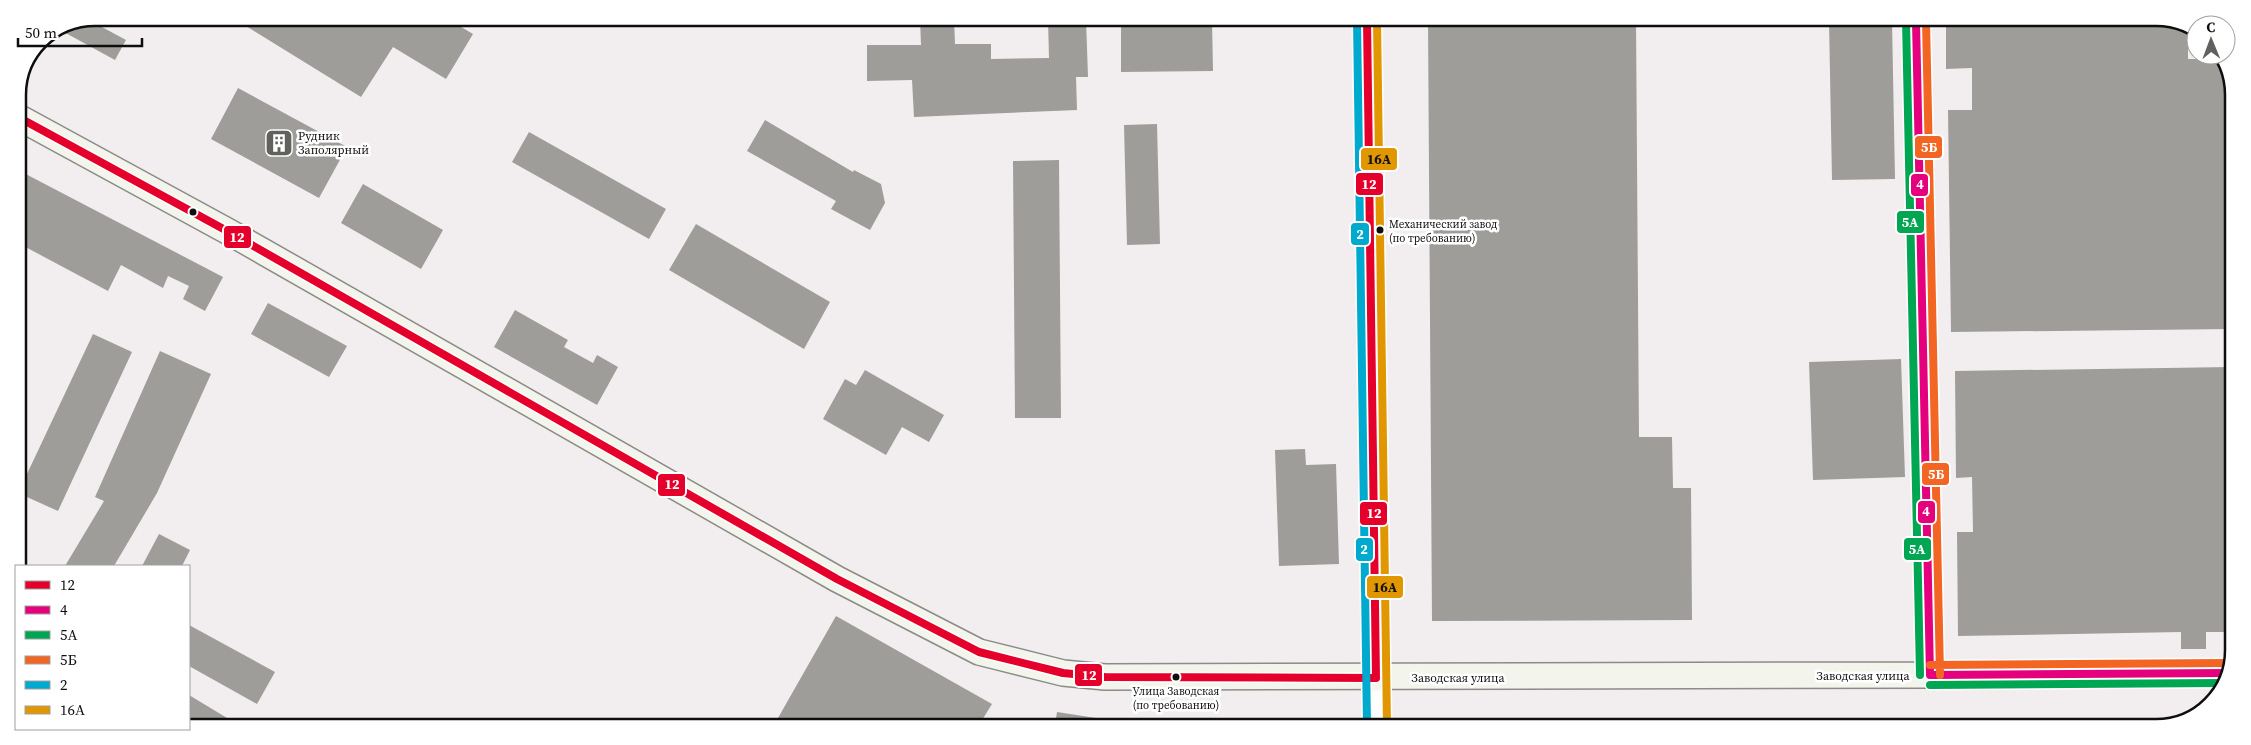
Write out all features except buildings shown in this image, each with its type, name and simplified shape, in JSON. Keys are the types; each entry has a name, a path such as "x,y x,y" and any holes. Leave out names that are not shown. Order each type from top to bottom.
{"street":[{"path":"1368,26 1377,719"},
{"path":"1916,26 1930,675"},
{"name":"Заводская улица","path":"26,121 229,232 837,579 978,652 1063,673 1105,677 1744,677 2220,673"}],"shaded area":[{"path":"96,26 2156,26 2186,34 2186,65 2217,65 2225,91 2225,650 2219,676 2208,695 2186,712 2178,715 2156,719 190,719 190,565 26,565 26,96 32,69 38,57 57,38 82,28"}],"transit line":[{"name":"2","path":"1357,26 1367,719"},
{"name":"12","path":"1367,26 1376,678"},
{"name":"16А","path":"1377,26 1387,719"},
{"name":"5А","path":"1906,26 1920,675"},
{"name":"4","path":"1916,26 1930,675"},
{"name":"5Б","path":"1926,26 1940,675"},
{"name":"12","path":"26,121 229,232 837,579 979,652 1063,673 1105,677 1376,678"},
{"name":"5Б","path":"1930,665 2223,663"},
{"name":"4","path":"1930,675 2220,673"},
{"name":"5А","path":"1930,685 2215,683"}],"place":[{"name":"Рудник Заполярный","path":"279,143"},
{"name":"Механический завод (по требованию)","path":"1380,230"},
{"name":"Улица Заводская (по требованию)","path":"1176,677"}]}
